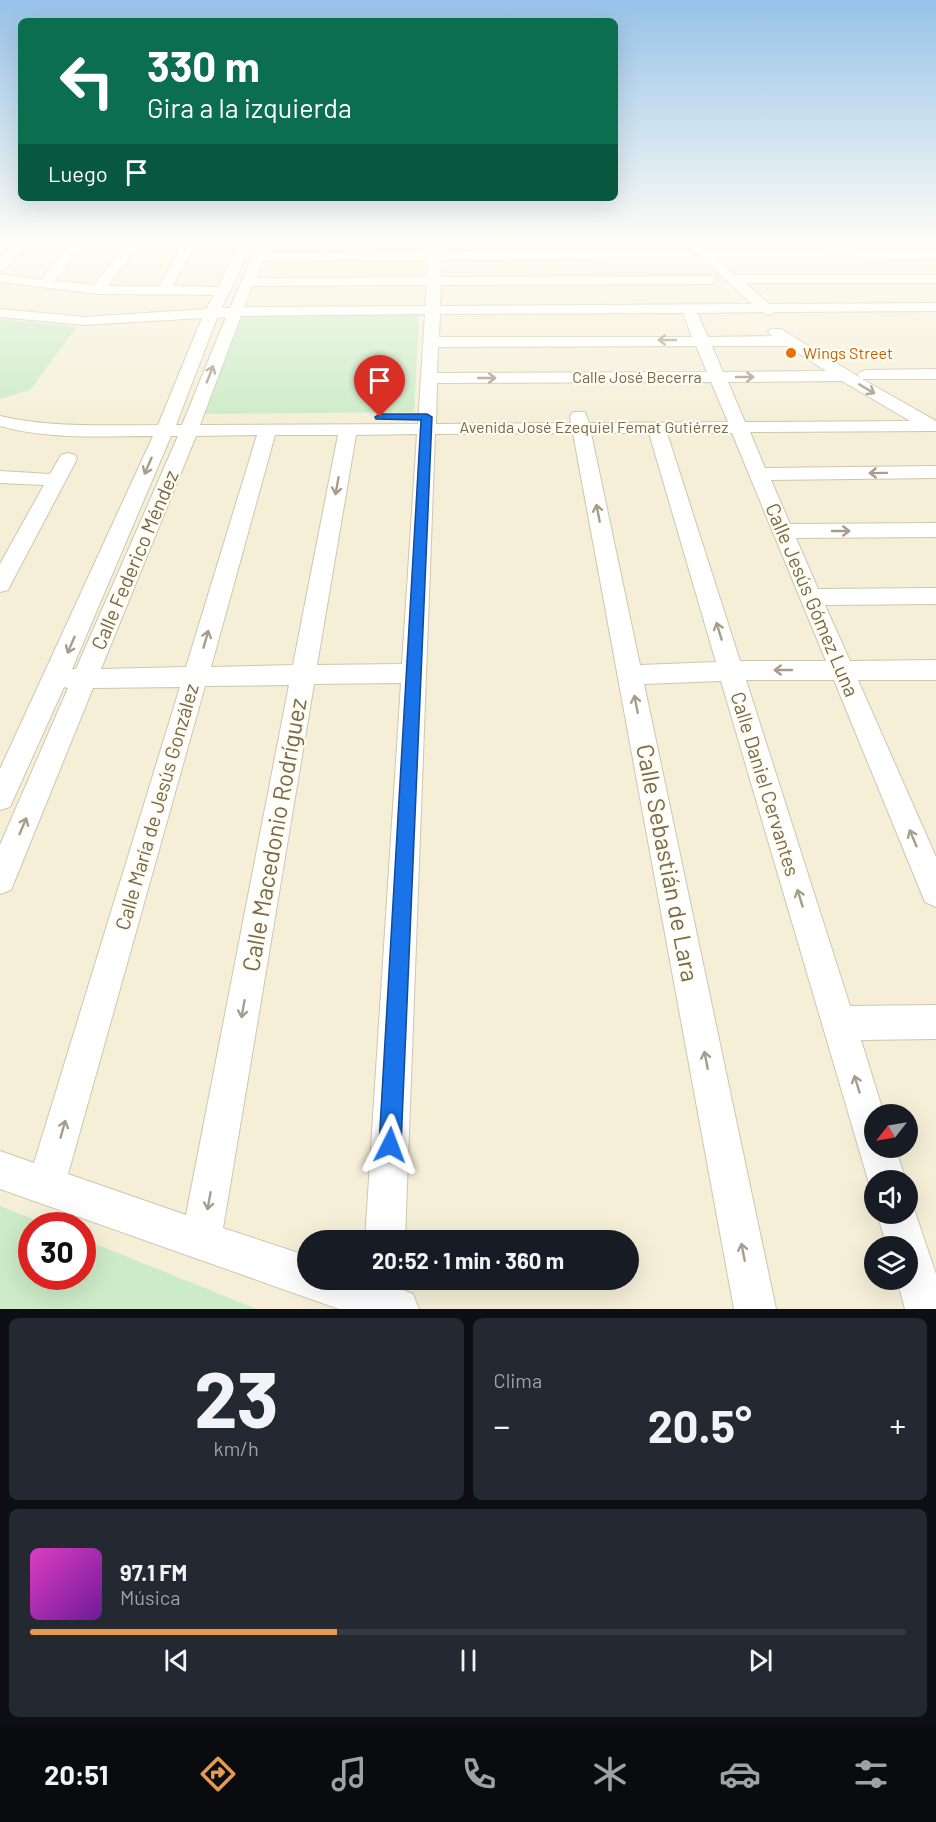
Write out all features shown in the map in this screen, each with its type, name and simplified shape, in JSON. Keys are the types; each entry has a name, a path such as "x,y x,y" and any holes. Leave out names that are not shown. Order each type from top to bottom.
{"street":[{"path":"202,301 229,308"},
{"name":"Calle Federico Méndez","path":"0,798 56,680 166,425 232,301"},
{"name":"Calle Federico Méndez","path":"0,880 191,425 229,308 234,301"},
{"path":"386,1230 433,301"},
{"path":"736,301 789,341 912,416"},
{"path":"757,301 807,339 866,375 935,422"},
{"path":"0,302 100,310 936,307"},
{"path":"0,312 85,321 229,308"},
{"name":"Calle Jesús Gómez Luna","path":"688,308 936,892"},
{"path":"430,342 789,341"},
{"path":"866,375 936,374"},
{"name":"Calle José Becerra","path":"429,378 845,376"},
{"path":"874,417 885,408 886,401"},
{"name":"Avenida José Ezequiel Femat Gutiérrez","path":"0,410 18,414 83,420 166,425 426,422 935,422"},
{"name":"Avenida José Ezequiel Femat Gutiérrez","path":"580,422 656,427 736,421 912,416 935,422"},
{"name":"Avenida José Ezequiel Femat Gutiérrez","path":"0,421 15,425 79,431 166,425"},
{"name":"Avenida José Ezequiel Femat Gutiérrez","path":"191,425 268,430 348,429 426,422"},
{"name":"Calle Sebastián de Lara","path":"580,422 755,1309"},
{"name":"Calle Daniel Cervantes","path":"656,427 864,1108"},
{"name":"Calle Macedonio Rodríguez","path":"201,1241 348,429"},
{"name":"Calle María de Jesús González","path":"46,1185 268,430"},
{"path":"2,578 68,459"},
{"path":"758,474 936,472"},
{"path":"0,477 57,480"},
{"path":"783,531 936,530"},
{"path":"811,597 936,596"},
{"path":"630,675 731,671 936,670"},
{"path":"56,680 414,673"},
{"path":"838,1023 936,1022"},
{"path":"0,1170 297,1273"},
{"path":"918,1283 926,1309"},
{"path":"358,1290 388,1297"}],"shaded area":[{"path":"0,301 936,301 936,1309 257,1309 96,1244 96,1212 18,1213 0,1206"}],"green space":[{"path":"419,314 414,412 205,414 242,315"},
{"path":"0,319 77,327 30,390 0,399"},
{"path":"0,1206 18,1213 18,1290 96,1290 96,1244 257,1309 0,1309"}],"place":[{"name":"Wings Street","path":"791,353"}],"route":[{"path":"380,417 427,417 390,1145"}]}
